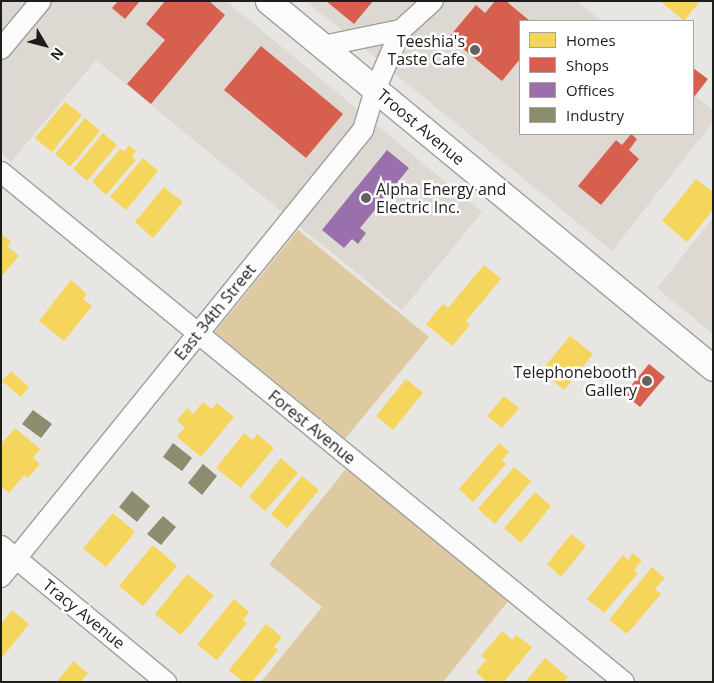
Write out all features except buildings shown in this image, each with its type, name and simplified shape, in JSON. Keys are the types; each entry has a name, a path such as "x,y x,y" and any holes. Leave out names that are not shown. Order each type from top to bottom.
{"main road":[{"name":"Troost Avenue","path":"268,1 713,368"}],"street":[{"path":"1,49 41,1"},
{"name":"East 34th Street","path":"1,577 9,552 198,333 364,130 375,90 401,30 433,1"},
{"path":"323,46 401,30"},
{"name":"Forest Avenue","path":"1,172 624,682"},
{"name":"Tracy Avenue","path":"9,552 166,682"}],"shaded area":[{"path":"1,1 226,1 482,212 402,310 96,60 11,162 1,153"},
{"path":"306,1 577,1 601,20 519,20 519,135 694,135 694,95 713,110 713,122 612,251"},
{"path":"713,218 713,334 657,288"},
{"path":"298,230 429,337 345,439 215,332"},
{"path":"346,469 509,600 443,682 261,682 322,607 269,564"}],"place":[{"name":"Teeshia's Taste Cafe","path":"475,50"},
{"name":"Alpha Energy and Electric Inc.","path":"366,198"},
{"name":"Telephonebooth Gallery","path":"647,381"}]}
